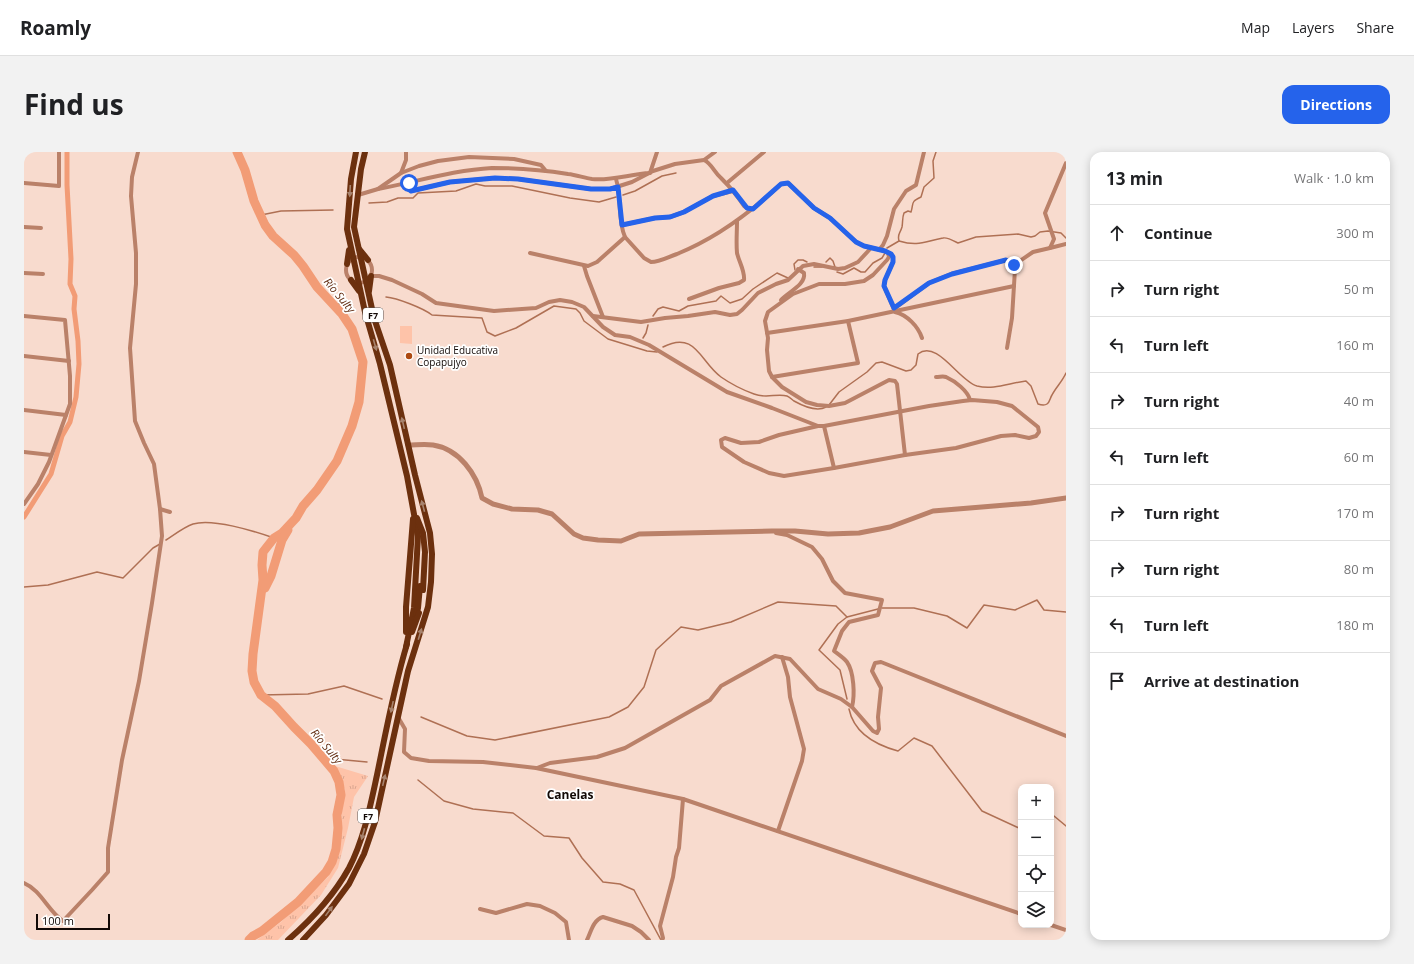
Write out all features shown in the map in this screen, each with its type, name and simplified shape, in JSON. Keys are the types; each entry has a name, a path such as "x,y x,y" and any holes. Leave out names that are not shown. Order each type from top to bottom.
{"highway":[{"name":"F7","path":"288,940 307,924 330,896 349,869 361,840 370,807 414,608 418,536 414,510 382,371 361,295 347,229 351,179 356,152"},
{"name":"F7","path":"303,940 326,915 349,884 364,854 375,822 408,671 428,607 432,554 430,533 390,366 374,318 354,227 364,152"},
{"path":"347,264 350,244"},
{"path":"357,245 368,260"},
{"path":"369,296 371,276"},
{"path":"351,280 361,295"}],"street":[{"path":"24,183 59,186 59,152"},
{"path":"24,883 30,886 57,917 63,921 108,872 108,848 122,760 139,681 154,588 162,536 160,509 154,464 135,421 130,348 136,284 136,253 131,196 132,176 138,152"},
{"path":"402,173 406,160 406,152"},
{"path":"650,173 657,152"},
{"path":"727,183 764,152"},
{"path":"879,250 887,236 894,209 906,192 916,185 924,152"},
{"path":"403,185 411,191 450,182 495,178 518,179 591,189 610,189 632,182 650,173 675,164 704,160 712,153"},
{"path":"378,189 402,173 425,164 470,156 514,159 541,165 546,171"},
{"path":"704,160 711,164 720,178 727,183 747,208 753,209"},
{"path":"1050,248 1054,239 1045,213 1066,163"},
{"path":"358,195 378,189 403,185 464,171 512,168 569,174 591,179 616,179 635,174 650,173"},
{"path":"616,179 625,237 648,261 655,262 704,242 753,209 781,184 788,183 814,208 830,218 856,242 864,246 888,252 893,257 884,286 894,310 903,314 914,324 922,338"},
{"path":"622,225 655,218 670,217 684,212 713,196 733,190"},
{"path":"689,299 719,288 739,283 744,280 744,275 737,252 737,221"},
{"path":"24,227 41,228"},
{"path":"530,253 584,266 592,265 625,237"},
{"path":"1014,265 1033,252 1066,244"},
{"path":"593,316 641,322 715,312 730,315 737,314 758,293 788,280 798,270 808,265 822,265 838,269 845,268 858,262 871,248"},
{"path":"888,252 889,257 887,260 868,279 846,284 820,284 793,294 768,312 765,321 769,371 772,377 782,387 806,402 829,406 845,403 872,388 892,380 895,381 897,384 905,455"},
{"path":"371,276 372,267 368,260 360,256 353,258 347,264 346,273 351,280 359,283 365,281 371,276 379,276 392,280 422,294 436,303 494,311 536,308 549,302 560,300 572,302 584,307 603,327 615,335 630,337 649,345 727,392 818,426"},
{"path":"894,310 929,283 952,274 1006,260 1009,261 1014,265 1015,269 1011,325 1007,348"},
{"path":"584,266 586,276 603,317"},
{"path":"779,304 785,296 802,284 804,274 798,270"},
{"path":"24,272 43,274"},
{"path":"767,333 848,321 894,310 1014,286"},
{"path":"24,316 65,320 70,404 51,455 38,484 24,504"},
{"path":"772,377 858,363 848,321"},
{"path":"24,356 68,361"},
{"path":"936,377 945,376 954,382 964,390 969,396 970,400"},
{"path":"970,400 997,402 1012,406 1038,427 1039,432 1036,436 1029,438 1014,435 1001,436 956,448 905,455 784,476 769,473 744,462 722,447 720,440 725,438 741,443 759,442 780,435 818,426 970,400"},
{"path":"24,410 66,415"},
{"path":"824,426 834,468"},
{"path":"408,445 434,445 451,451 469,469 480,490 482,498 493,504 512,509 538,510 552,514 574,534 583,538 598,540 621,540 639,534 795,531 828,534 859,533 890,527 933,511 1031,503 1066,498"},
{"path":"24,452 51,455"},
{"path":"24,495 30,496"},
{"path":"160,509 170,512"},
{"path":"772,532 787,535 812,548 822,559 833,581 845,593 882,600 878,615 849,622 842,631 834,651 847,662 852,676 854,697 852,707"},
{"path":"536,768 550,763 597,757 625,748 710,700 721,686 775,656 790,659 818,689 841,699 852,707 873,732 877,732 879,729 878,717 881,688 872,671 875,663 881,662 1066,736"},
{"path":"778,831 802,761 804,749 790,697 788,677 782,657"},
{"path":"398,717 405,729 404,752 411,758 429,761 484,762 536,768 683,799 1018,913"},
{"path":"662,940 660,926 673,877 678,848 683,799"},
{"path":"480,909 496,913 527,904 540,906 554,913 566,922 569,940"},
{"path":"587,940 596,921 603,917 632,926 649,940"},
{"path":"1054,925 1066,930"}],"green space":[{"path":"400,326 412,326 412,344 400,343"},
{"path":"335,766 368,776 354,797 338,868 321,895 278,940 257,940 281,922 328,877 337,858 342,827 342,809 345,790"}],"waterway":[{"path":"24,517 51,474 62,436 70,422 76,397 79,364 74,309 75,296 70,284 71,259 67,185 67,152"},
{"name":"Río Sulty","path":"237,152 245,170 254,201 265,225 273,236 294,255 317,287 342,314 352,329 363,362 359,402 352,426 337,461 317,490 303,506 296,518 282,533 274,538 263,552 263,580 252,671 254,682 261,695 275,706 334,771 339,782 341,795 337,815 338,828 336,849 332,862 326,872 298,902 249,940"},
{"path":"887,248 899,241 898,239 904,213 908,211 911,212 913,203 921,197 924,187 934,178 933,161 936,152"},
{"path":"623,195 635,191 662,176 676,173"},
{"path":"369,203 387,202 398,198 413,198 418,193 456,191 476,184 485,186 512,186 570,198 599,202 616,197"},
{"path":"261,215 281,211 333,210"},
{"path":"899,241 906,243 922,243 945,238 958,243 976,237 1018,234 1031,237 1040,232 1048,231 1061,233 1066,238"},
{"path":"837,272 843,274 854,268 861,272 865,272 873,263 882,258 885,253"},
{"path":"826,262 830,258 835,267"},
{"path":"795,270 794,264 798,260 807,262"},
{"path":"814,267 822,267"},
{"path":"653,316 658,309 663,307 679,311 688,306 716,301 721,296 730,303 742,299 753,289 777,273 788,278"},
{"path":"386,297 397,299 423,309 432,315 482,318 487,332 495,336 516,328 554,306 576,309 584,321 608,339 647,351 657,352"},
{"path":"334,304 350,304"},
{"path":"643,338 648,325"},
{"path":"663,347 674,343 683,342 690,345 721,377 737,387 754,394 763,396 783,395 788,396 793,401 810,408 818,409 826,407"},
{"path":"829,405 839,392 867,372 876,363 882,362 906,371 911,370 916,365 918,354 925,351 933,352 940,356 970,383 977,386 995,387 1026,381 1031,386 1038,404 1041,405 1046,405 1049,402 1066,373"},
{"path":"166,540 186,527 201,523 233,526 274,538"},
{"name":"Río Sulty","path":"265,588 271,576 282,540 288,530"},
{"path":"24,587 48,585 97,572 123,578 153,548 160,544"},
{"path":"882,608 914,608 947,616 967,628 984,605 1015,610 1037,600 1044,610 1066,612"},
{"path":"421,717 467,736 495,740 609,717 628,707 644,687 656,650 681,627 698,630 731,622 778,602 836,606 847,617 838,624 819,650 840,670 847,699"},
{"path":"847,617 878,609"},
{"path":"261,695 308,694 344,686 382,699"},
{"path":"849,709 856,725 861,731 867,737 882,745 898,751 914,738 932,746 982,811 1018,828"},
{"path":"324,758 367,762"},
{"path":"418,780 444,801 473,809 513,813 544,836 569,838 582,858 603,882 620,884 634,890 661,940"},
{"path":"1054,816 1066,826"}],"place":[{"name":"Unidad Educativa Copapujyo","path":"409,356"}],"district":[{"name":"Canelas","path":"570,794"}],"route":[{"path":"409,183 403,185 411,191 450,182 479,178 518,179 564,184 591,189 610,189 618,187 620,220 622,225 655,218 670,217 684,212 713,196 733,190 744,206 749,209 753,209 781,184 788,183 814,208 830,218 856,242 869,248 885,251 891,254 893,257 893,262 885,280 884,288 894,308 929,283 952,274 1006,260 1014,265"}]}
